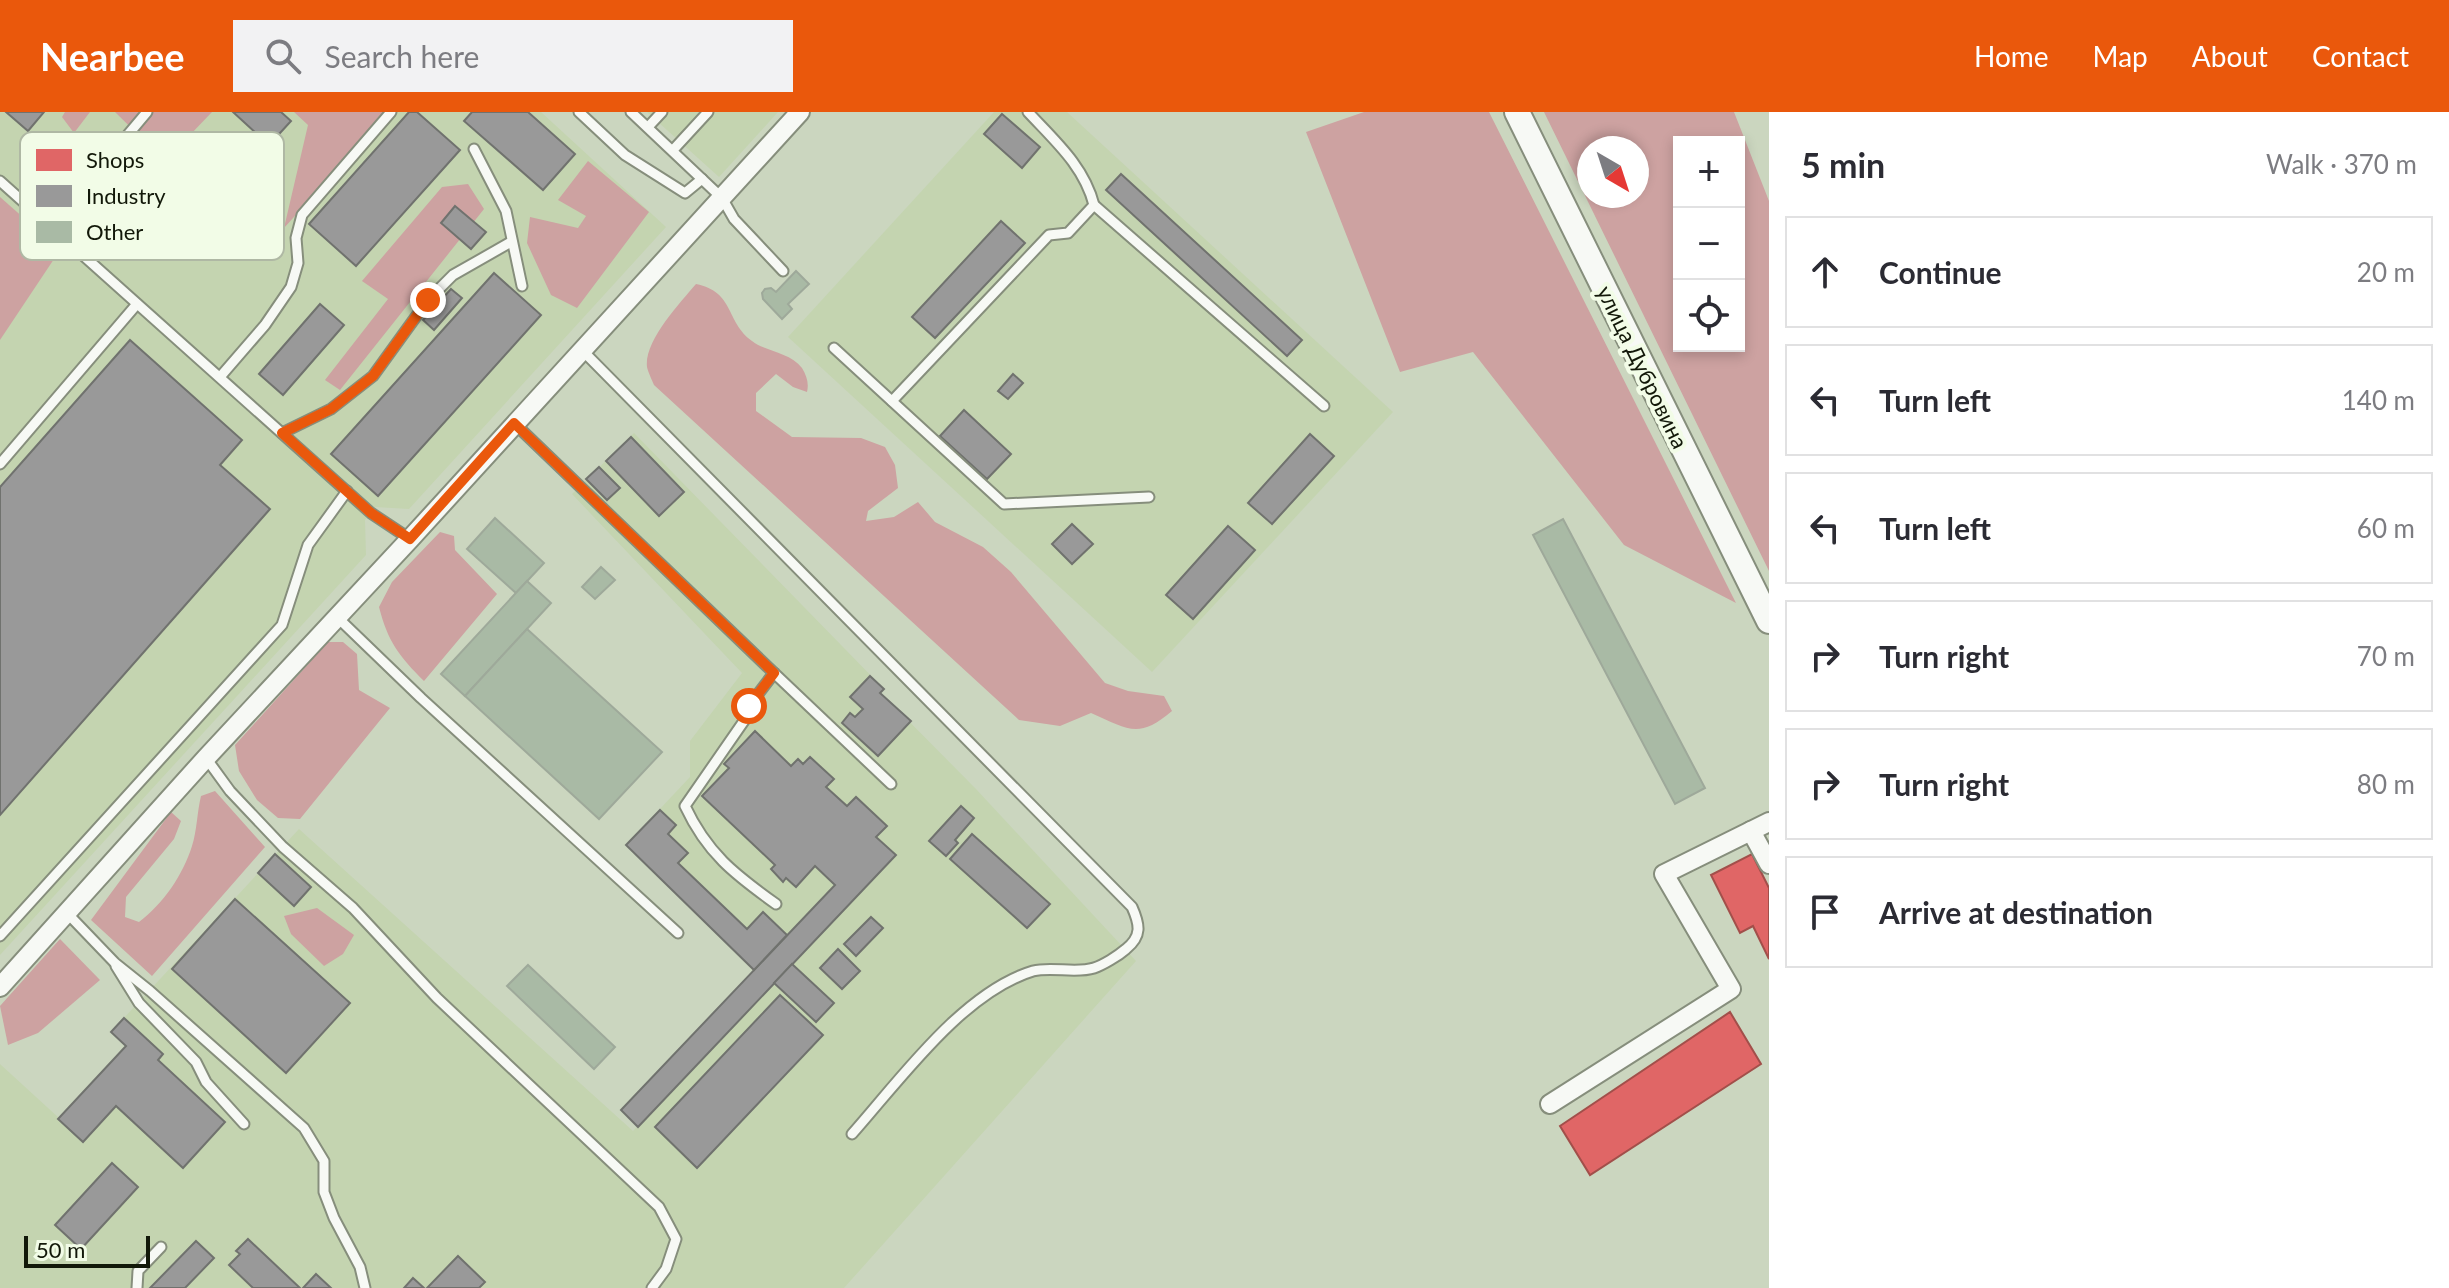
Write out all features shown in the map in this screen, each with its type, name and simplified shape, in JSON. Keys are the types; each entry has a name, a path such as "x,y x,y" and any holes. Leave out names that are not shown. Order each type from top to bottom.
{"main road":[{"name":"улица Дубровина","path":"1517,112 1769,621"}],"street":[{"path":"0,987 206,758 800,112"},
{"path":"1550,1104 1731,989 1664,874 1769,822"},
{"path":"1751,831 1769,864"}],"lane":[{"path":"130,132 147,112"},
{"path":"220,377 265,325 291,287 298,263 296,238 302,215 391,112"},
{"path":"579,112 625,155 685,193 702,179"},
{"path":"631,112 722,198 734,219 783,271"},
{"path":"648,127 662,112"},
{"path":"673,150 708,112"},
{"path":"1028,112 1077,165 1089,186 1094,205 1324,406"},
{"path":"474,149 506,211 522,286"},
{"path":"0,181 20,198"},
{"path":"892,401 1049,235 1068,233 1094,205"},
{"path":"282,433 331,409 373,376 428,300 453,275 511,242"},
{"path":"90,260 371,513 410,539"},
{"path":"0,464 137,304"},
{"path":"834,348 1004,504 1149,497"},
{"path":"581,349 1132,907 1139,923 1139,936 1126,949 1094,968 1034,971 991,991 950,1024 852,1134"},
{"path":"514,423 891,784"},
{"path":"0,936 282,625 308,545 347,491"},
{"path":"337,617 678,933"},
{"path":"774,673 749,706 746,718 685,806 698,834 734,875 776,904"},
{"path":"206,758 230,791 283,847 353,908 437,998 659,1207 676,1239 666,1269 652,1288"},
{"path":"67,913 115,963 304,1128 324,1161 324,1192 360,1267 365,1288"},
{"path":"115,963 139,1003 196,1062 206,1082 244,1124"},
{"path":"137,1288 138,1271 161,1247"}],"shaded area":[{"path":"0,112 541,112 666,227 409,509 375,507 365,520 366,555 0,955"},
{"path":"65,112 90,112 75,132 62,117"},
{"path":"115,112 212,112 193,132 135,132"},
{"path":"294,112 389,112 284,228 308,125"},
{"path":"647,112 778,112 719,177"},
{"path":"994,112 1067,112 1393,412 1152,672 788,337"},
{"path":"1364,112 1489,112 1736,603 1624,545 1473,352 1400,372 1306,132"},
{"path":"1544,112 1734,112 1743,136 1673,136 1673,352 1745,352 1745,140 1769,201 1769,571 1591,208 1649,208 1649,136 1577,136 1577,179"},
{"path":"588,161 649,212 577,308 551,295 527,243 530,217 578,228 586,216 558,200"},
{"path":"468,184 484,209 340,390 325,380 388,299 362,281 442,187"},
{"path":"0,197 20,215 20,260 53,260 0,340"},
{"path":"696,284 717,293 724,300 737,325 752,341 791,359 805,374 807,392 793,387 776,374 756,393 756,411 792,437 861,438 885,447 895,465 898,488 868,511 866,521 894,517 918,502 935,522 983,547 1011,572 1105,683 1128,691 1164,696 1172,711 1141,729 1124,727 1091,713 1060,726 1019,720 654,385 647,367 651,346 664,323"},
{"path":"634,433 884,689 881,693 976,789 1136,961 844,1288 0,1288 0,1064 59,1118 125,1046 111,1032 299,829 633,1131 770,987 626,845 690,777 690,741 742,673 572,494"},
{"path":"440,532 454,536 455,550 497,594 424,681 396,648 379,607 392,582"},
{"path":"328,642 343,642 357,654 359,690 390,708 300,819 278,818 257,800 239,771 235,745"},
{"path":"215,791 265,847 152,976 91,920 171,812 181,821 174,839 126,897 125,917 139,922 156,907 188,857 201,796"},
{"path":"317,908 354,935 343,954 324,966 291,934 284,916"},
{"path":"60,939 100,980 38,1033 8,1045 0,1006"}],"building: Shops":[{"path":"1752,854 1769,888 1769,959 1753,926 1740,933 1711,875"},
{"path":"1730,1012 1761,1064 1590,1175 1560,1126"}],"building: Industry":[{"path":"6,112 44,112 28,131"},
{"path":"233,112 281,112 291,121 281,132 255,132"},
{"path":"409,112 417,112 460,150 356,266 309,224"},
{"path":"472,112 528,112 575,154 543,190 464,121"},
{"path":"1002,114 1040,147 1022,168 984,134"},
{"path":"1121,174 1302,340 1287,356 1106,190"},
{"path":"455,206 486,232 471,249 441,223"},
{"path":"1001,221 1025,243 935,338 912,317"},
{"path":"494,273 541,315 378,496 331,454"},
{"path":"451,289 462,298 434,330 423,320"},
{"path":"320,304 344,325 283,395 259,374"},
{"path":"130,340 242,440 220,465 270,509 0,815 0,487"},
{"path":"1013,374 1023,383 1008,399 998,391"},
{"path":"964,410 1011,454 987,479 940,436"},
{"path":"1310,434 1334,456 1272,524 1248,503"},
{"path":"631,437 684,492 659,516 606,461"},
{"path":"599,467 620,488 607,500 586,479"},
{"path":"1072,524 1093,544 1072,564 1052,544"},
{"path":"1228,526 1255,550 1193,619 1166,595"},
{"path":"870,676 884,689 880,693 911,721 878,756 842,723 850,713 855,717 863,709 850,697"},
{"path":"755,731 791,766 798,759 803,764 810,757 834,779 826,787 847,806 856,797 887,826 876,837 896,855 638,1127 621,1110 835,885 815,866 796,887 786,878 783,882 771,869 775,865 702,796 729,768 724,764"},
{"path":"961,806 974,818 946,856 929,841"},
{"path":"660,810 676,825 668,834 688,853 678,863 747,929 763,912 787,935 754,970 626,845"},
{"path":"972,834 1050,904 1027,928 950,859"},
{"path":"275,854 311,887 294,906 258,873"},
{"path":"235,899 350,1003 286,1073 172,969"},
{"path":"871,917 883,928 856,956 844,944"},
{"path":"838,949 860,971 842,989 820,968"},
{"path":"792,964 834,1003 816,1022 774,983"},
{"path":"780,995 823,1035 697,1168 655,1127"},
{"path":"124,1018 163,1054 158,1060 225,1122 183,1168 116,1106 83,1142 58,1119 126,1046 111,1032"},
{"path":"112,1163 138,1187 81,1249 55,1225"},
{"path":"248,1239 300,1288 253,1288 229,1265 240,1254 236,1251"},
{"path":"196,1241 214,1258 185,1288 150,1288"},
{"path":"458,1256 485,1282 479,1288 427,1288"},
{"path":"316,1274 331,1288 303,1288"},
{"path":"413,1278 424,1288 404,1288"}],"building: Other":[{"path":"796,271 809,284 788,304 792,309 782,319 763,299 762,293 771,288 776,292"},
{"path":"495,518 544,563 516,593 467,549"},
{"path":"1563,519 1705,788 1675,804 1533,535"},
{"path":"601,567 615,580 595,599 582,587"},
{"path":"527,581 551,603 465,696 441,674"},
{"path":"527,629 662,752 599,819 465,696"},
{"path":"528,965 615,1047 594,1069 507,986"}],"route":[{"path":"428,300 373,376 331,409 282,433 371,513 410,539 514,423 774,673 749,706"}]}
